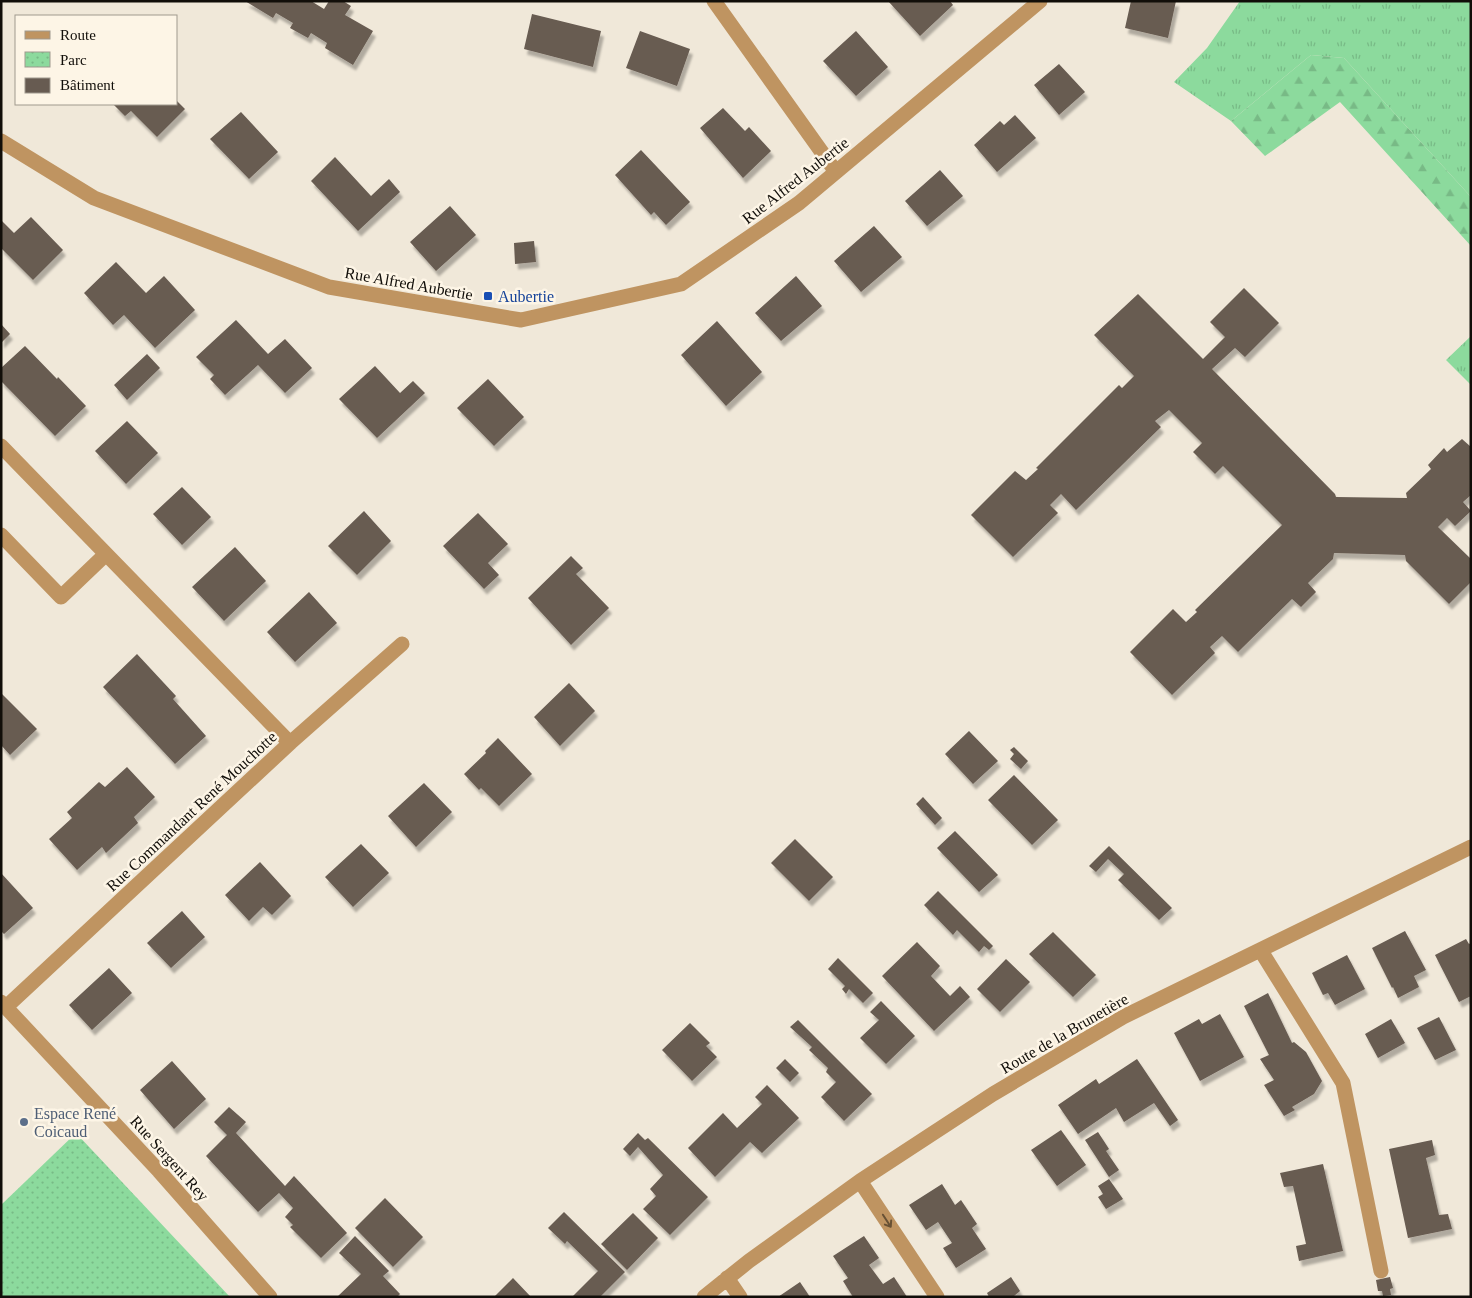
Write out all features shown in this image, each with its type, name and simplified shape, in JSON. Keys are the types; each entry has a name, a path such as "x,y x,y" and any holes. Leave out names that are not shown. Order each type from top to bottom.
{"street":[{"path":"714,1 836,172"},
{"name":"Rue Alfred Aubertie","path":"1,141 94,198 329,287 521,320 681,284 799,203 1040,1"},
{"path":"1,446 290,743"},
{"path":"1,535 61,597 106,554"},
{"name":"Rue Commandant René Mouchotte","path":"4,1004 290,743 402,644"},
{"name":"Route de la Brunetière","path":"704,1297 860,1181 993,1094 1123,1017 1471,847"},
{"path":"1261,951 1343,1083 1381,1271"},
{"name":"Rue Sergent Rey","path":"4,1004 164,1177 270,1297"},
{"path":"860,1181 937,1297"},
{"path":"728,1278 740,1297"}],"green space":[{"path":"1240,1 1471,1 1471,197 1344,58 1311,55 1231,121 1174,82 1207,48"},
{"path":"1311,55 1344,58 1471,197 1471,246 1340,102 1265,156 1231,121"},
{"path":"1471,336 1471,385 1446,360"},
{"path":"76,1133 230,1297 1,1297 1,1205"}],"building":[{"path":"245,1 311,1 324,9 329,1 343,1 351,6 345,15 373,31 353,65 325,48 327,43 311,33 308,38 290,28 293,23 276,13 273,18"},
{"path":"888,1 950,1 953,5 920,36"},
{"path":"1131,1 1176,1 1168,38 1125,28"},
{"path":"532,14 601,31 593,67 524,49"},
{"path":"640,31 690,49 677,86 626,68"},
{"path":"856,31 888,67 856,96 823,61"},
{"path":"1059,64 1085,92 1059,115 1034,85"},
{"path":"178,102 185,109 157,137 131,111 125,116 114,105 178,105"},
{"path":"723,108 745,131 749,127 771,151 743,178 700,128"},
{"path":"241,112 278,152 249,179 210,139"},
{"path":"1015,115 1036,138 997,172 974,145 1000,121 1004,125"},
{"path":"641,150 690,202 666,225 654,212 651,215 615,175"},
{"path":"335,157 371,196 389,179 400,192 358,231 311,181"},
{"path":"940,170 963,196 927,226 905,201"},
{"path":"450,206 476,235 436,271 410,242"},
{"path":"31,217 63,250 33,280 1,248 1,220 14,233"},
{"path":"874,226 902,257 861,292 834,261"},
{"path":"534,241 536,262 515,264 514,243"},
{"path":"116,262 146,293 164,276 195,310 155,348 124,315 113,325 84,293"},
{"path":"796,276 822,306 781,341 755,313"},
{"path":"1244,288 1279,323 1245,357 1235,348 1212,369 1336,497 1407,498 1406,493 1431,469 1428,465 1444,448 1447,452 1462,439 1471,447 1471,495 1463,502 1471,511 1455,526 1447,518 1438,527 1471,559 1471,582 1449,604 1406,561 1405,555 1334,553 1333,559 1308,583 1316,592 1301,607 1292,599 1238,652 1222,636 1210,647 1215,653 1172,695 1130,652 1173,609 1186,622 1197,612 1195,610 1282,525 1223,466 1215,474 1193,452 1202,443 1169,410 1155,421 1161,427 1076,510 1061,494 1050,505 1058,513 1013,557 971,515 1015,471 1026,480 1119,385 1122,388 1134,376 1094,335 1138,294 1203,359 1225,337 1210,322"},
{"path":"236,320 268,354 285,339 312,368 285,393 258,365 225,395 210,379 214,375 196,357"},
{"path":"717,321 762,372 726,406 681,355"},
{"path":"1,324 10,334 1,343"},
{"path":"25,346 86,406 55,436 1,381 1,368"},
{"path":"147,354 160,368 127,400 114,385"},
{"path":"375,366 400,393 413,381 425,393 377,438 339,399"},
{"path":"488,379 524,417 494,446 457,408"},
{"path":"127,421 158,453 126,484 95,451"},
{"path":"182,487 211,517 182,545 153,514"},
{"path":"364,511 391,541 357,575 328,546"},
{"path":"478,513 508,544 488,563 499,575 484,589 443,546"},
{"path":"235,547 266,581 224,621 192,587"},
{"path":"571,556 583,568 576,574 609,608 571,645 528,598"},
{"path":"309,592 337,623 295,662 267,632"},
{"path":"137,654 176,696 173,699 206,736 175,764 103,687"},
{"path":"569,683 595,711 560,746 534,717"},
{"path":"1,693 37,729 10,755 1,745"},
{"path":"969,731 998,761 973,784 945,754"},
{"path":"498,738 532,774 499,806 481,788 479,790 464,774 486,753 485,751"},
{"path":"1014,747 1028,761 1021,769 1010,759 1014,754 1010,750"},
{"path":"127,767 155,797 134,817 138,823 106,853 102,847 77,870 49,839 72,818 67,812 99,782 105,787"},
{"path":"1014,775 1058,820 1032,845 988,800"},
{"path":"424,783 452,812 416,847 388,816"},
{"path":"923,797 942,818 935,825 916,804"},
{"path":"955,831 998,875 979,892 937,848"},
{"path":"795,839 833,877 809,901 771,863"},
{"path":"361,844 389,873 353,907 325,877"},
{"path":"1109,846 1172,908 1159,920 1118,880 1124,874 1108,859 1096,872 1089,866"},
{"path":"260,862 291,896 272,915 263,907 249,921 225,895"},
{"path":"1,873 33,908 4,934 1,931"},
{"path":"938,891 993,946 989,950 984,946 979,952 957,930 953,935 924,905"},
{"path":"182,911 205,937 171,968 147,943"},
{"path":"1405,931 1426,970 1414,976 1419,987 1398,998 1372,948"},
{"path":"1053,932 1096,975 1073,997 1029,954"},
{"path":"1466,939 1469,944 1471,943 1471,996 1459,1002 1435,955"},
{"path":"917,942 940,966 931,976 950,996 960,986 970,997 934,1031 882,976"},
{"path":"1347,955 1365,989 1335,1005 1328,993 1323,995 1312,973"},
{"path":"838,958 873,993 863,1003 849,989 846,994 842,989 845,986 828,969"},
{"path":"1006,959 1030,982 1000,1012 977,989"},
{"path":"109,968 132,993 92,1030 69,1005"},
{"path":"1268,993 1292,1043 1294,1042 1306,1052 1322,1081 1314,1094 1292,1107 1295,1110 1284,1116 1264,1085 1274,1080 1260,1059 1269,1055 1244,1006"},
{"path":"881,1001 915,1036 886,1064 860,1038 879,1020 870,1012"},
{"path":"1220,1014 1244,1057 1200,1081 1174,1033 1199,1019 1202,1024"},
{"path":"1439,1017 1456,1050 1435,1060 1417,1028"},
{"path":"1391,1019 1405,1043 1378,1058 1365,1034"},
{"path":"798,1020 872,1094 844,1121 821,1097 836,1082 826,1072 828,1068 809,1050 812,1047 790,1027"},
{"path":"690,1023 710,1043 706,1046 717,1057 692,1081 662,1050"},
{"path":"785,1059 799,1073 790,1082 776,1068"},
{"path":"1137,1059 1178,1120 1170,1126 1154,1103 1124,1122 1116,1108 1078,1134 1058,1105 1096,1079 1099,1084"},
{"path":"172,1061 206,1099 174,1129 140,1090"},
{"path":"767,1085 799,1118 762,1153 750,1142 715,1177 688,1148 723,1113 737,1128 762,1104 755,1097"},
{"path":"229,1107 246,1122 236,1133 285,1186 294,1176 347,1233 321,1258 290,1227 293,1225 285,1217 293,1208 279,1193 258,1212 206,1156 227,1135 214,1122"},
{"path":"1061,1130 1086,1165 1057,1186 1031,1150"},
{"path":"1098,1132 1109,1149 1106,1151 1119,1170 1109,1177 1085,1140"},
{"path":"638,1133 645,1140 648,1138 708,1197 670,1235 643,1209 656,1196 650,1189 663,1175 638,1147 630,1156 623,1149"},
{"path":"1432,1140 1435,1155 1426,1158 1439,1215 1448,1214 1452,1229 1408,1238 1389,1149"},
{"path":"1323,1164 1343,1251 1299,1261 1296,1246 1306,1244 1293,1186 1284,1187 1280,1173"},
{"path":"1109,1179 1123,1199 1106,1209 1098,1197 1103,1194 1098,1186"},
{"path":"942,1184 955,1205 961,1200 977,1224 972,1228 986,1249 956,1268 943,1248 952,1243 938,1222 926,1230 909,1205"},
{"path":"385,1198 423,1237 393,1267 355,1228"},
{"path":"564,1212 625,1272 600,1297 572,1297 598,1271 567,1241 565,1244 548,1228"},
{"path":"633,1213 658,1238 627,1270 601,1244"},
{"path":"355,1236 389,1271 383,1276 400,1294 397,1297 337,1297 361,1274 339,1253"},
{"path":"864,1236 879,1258 869,1265 883,1284 894,1277 907,1297 853,1297 843,1281 848,1278 833,1256"},
{"path":"1011,1277 1020,1291 1015,1297 989,1297 987,1293"},
{"path":"1390,1277 1393,1288 1390,1289 1391,1295 1383,1296 1382,1291 1378,1291 1376,1280"},
{"path":"513,1278 531,1297 494,1297"},
{"path":"800,1282 810,1297 778,1297"}],"place":[{"name":"Aubertie","path":"488,296"},
{"name":"Espace René Coicaud","path":"24,1122"}]}
